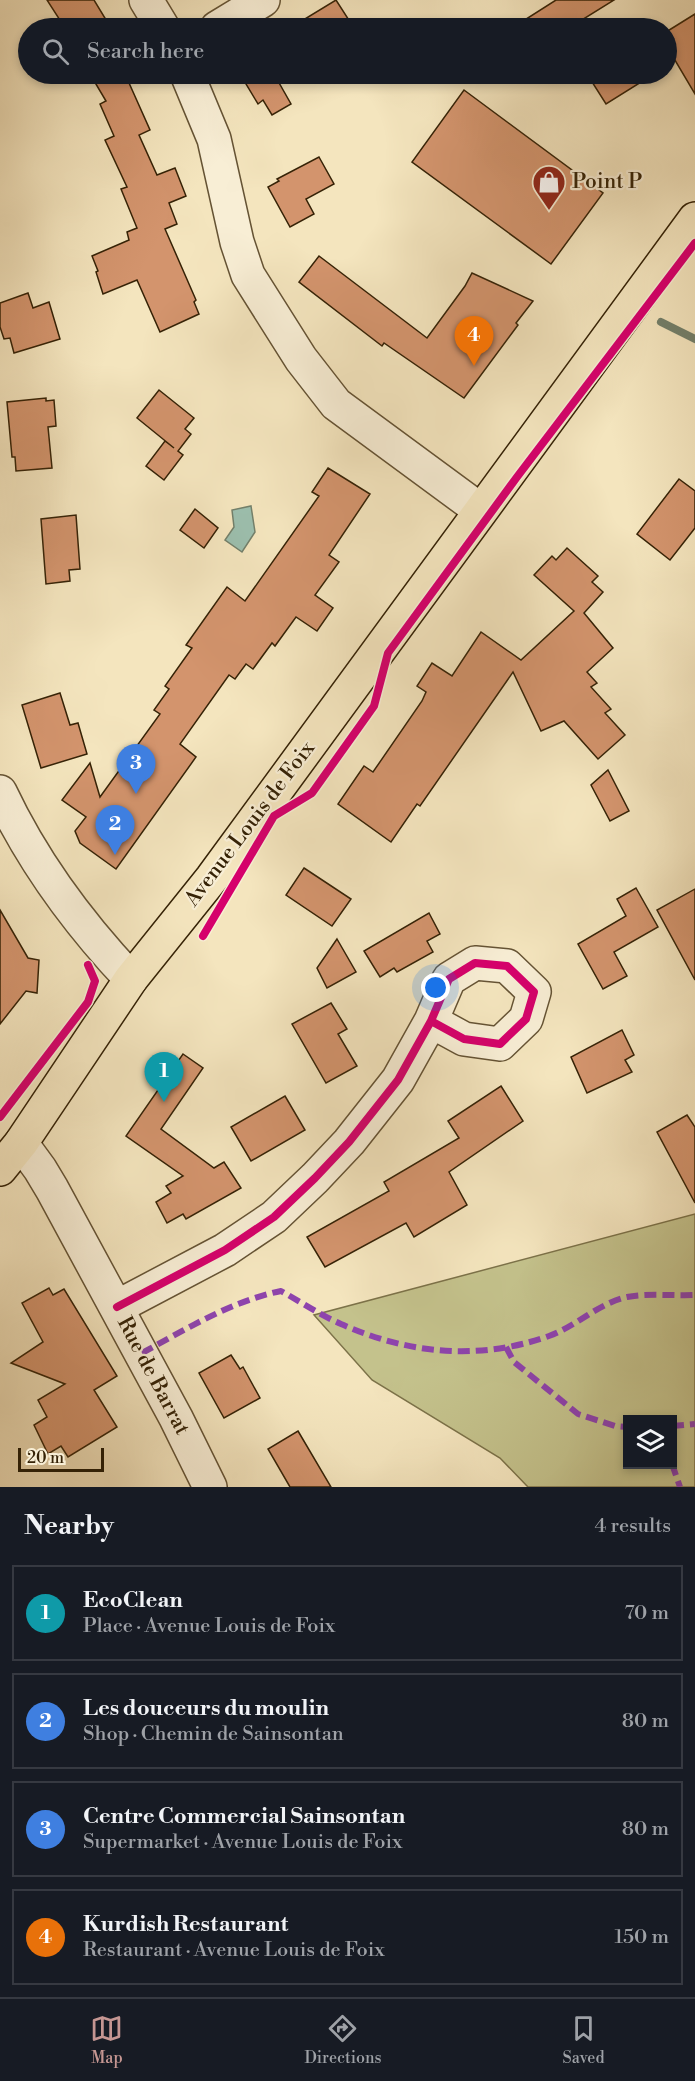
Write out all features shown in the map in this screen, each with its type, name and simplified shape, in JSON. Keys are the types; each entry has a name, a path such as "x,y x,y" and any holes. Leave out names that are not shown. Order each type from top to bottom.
{"main road":[{"name":"Avenue Louis de Foix","path":"0,1169 21,1143 131,978 212,878 695,219"}],"street":[{"path":"146,0 158,18"},
{"path":"234,18 263,0"},
{"path":"191,84 214,139 237,242 248,275 301,358 336,404 480,510"},
{"path":"0,792 58,891 103,949 131,978"},
{"path":"117,1307 225,1250 274,1217 349,1142 398,1080 431,1021"},
{"name":"Rue de Barrat","path":"21,1143 52,1189 117,1307 210,1487"}],"shaded area":[{"path":"251,506 255,532 242,552 225,540 234,527 232,510"},
{"path":"695,1214 695,1487 528,1487 500,1458 372,1380 314,1315"}],"building":[{"path":"47,0 94,0 105,18 59,18"},
{"path":"336,0 348,18 306,18"},
{"path":"556,0 614,0 585,18 528,18"},
{"path":"695,14 695,94 677,64 677,25"},
{"path":"96,84 129,84 150,130 139,135 157,175 175,168 186,196 169,203 177,224 165,229 196,300 194,302 199,314 160,332 137,280 103,294 92,256 129,240 127,232 137,228 121,189 127,187 105,140 114,136 100,104 106,101"},
{"path":"246,84 280,84 291,104 272,115 263,100 258,104"},
{"path":"593,84 638,84 606,104"},
{"path":"464,90 603,193 551,264 412,162"},
{"path":"319,157 334,184 306,199 314,214 290,227 268,187 279,181 277,179"},
{"path":"319,256 427,338 472,273 533,301 464,398 384,343 382,346 299,282"},
{"path":"28,293 33,308 49,302 60,339 14,353 10,338 4,339 0,327 0,303"},
{"path":"159,390 194,418 185,429 191,434 178,451 183,455 164,480 146,466 165,441 174,448 137,418"},
{"path":"46,398 46,401 54,400 56,426 48,427 52,468 16,471 15,457 12,457 7,402"},
{"path":"328,468 370,494 329,555 339,562 315,595 333,608 317,631 296,617 275,646 272,643 253,669 246,664 235,679 229,675 180,744 196,757 116,869 80,843 75,831 86,817 62,800 90,763 100,797 160,714 154,710 169,689 165,686 192,648 186,645 227,587 245,601 319,496 312,492"},
{"path":"679,479 695,491 695,528 670,560 637,534"},
{"path":"195,509 218,528 204,548 180,530"},
{"path":"76,515 80,569 69,570 70,581 46,584 41,519"},
{"path":"567,548 598,576 592,582 603,592 584,613 613,648 587,672 597,683 591,687 611,709 605,713 625,735 598,759 564,721 541,731 513,672 420,806 417,804 391,842 338,804 364,766 373,772 422,701 426,692 417,686 432,663 452,676 481,632 521,660 574,611 534,575 552,556 556,560"},
{"path":"60,693 70,725 78,723 87,754 41,768 22,705"},
{"path":"608,770 629,811 610,821 591,785"},
{"path":"304,868 351,899 332,926 286,895"},
{"path":"636,888 658,927 614,952 627,976 603,989 578,944 626,916 617,899"},
{"path":"695,889 695,980 657,910"},
{"path":"0,910 28,958 39,960 37,993 26,991 0,1024"},
{"path":"429,913 440,934 427,941 433,952 397,972 394,968 380,977 364,951"},
{"path":"337,939 356,972 327,988 317,968"},
{"path":"331,1003 347,1029 338,1034 357,1066 326,1083 292,1024"},
{"path":"622,1030 634,1055 625,1060 632,1072 587,1093 571,1057"},
{"path":"183,1054 203,1068 161,1129 214,1168 224,1162 241,1188 186,1219 183,1214 167,1223 156,1202 171,1193 166,1186 183,1176 126,1136"},
{"path":"501,1086 523,1121 449,1172 467,1205 414,1237 406,1223 325,1267 307,1237 389,1191 384,1182 459,1138 448,1121"},
{"path":"285,1096 305,1130 251,1161 231,1127"},
{"path":"687,1115 695,1127 695,1203 657,1132"},
{"path":"49,1288 53,1295 64,1289 117,1376 94,1390 117,1427 68,1457 61,1446 48,1454 34,1425 47,1417 38,1400 65,1384 11,1363 43,1342 22,1303"},
{"path":"231,1355 240,1369 243,1367 260,1398 224,1418 199,1373"},
{"path":"298,1431 331,1487 290,1487 268,1449"}],"waterway":[{"path":"661,322 695,339"}],"marked path":[{"path":"142,1353 192,1325 227,1309 281,1291 318,1313 367,1334 418,1348 444,1351 496,1349 522,1344 559,1332 607,1304 627,1297 695,1295"},
{"path":"506,1347 514,1362 578,1414 623,1427"},
{"path":"677,1426 695,1424"},
{"path":"674,1469 680,1487"}],"cycle path":[{"path":"203,936 274,816 312,793 374,706 388,653 517,477 695,243"},
{"path":"117,1307 225,1250 274,1217 315,1178 349,1142 398,1080 431,1021 449,979 475,963 507,966 534,992 526,1019 500,1044 464,1039 431,1021"},
{"path":"0,1117 88,1002 95,981 88,965"}],"place":[{"name":"Point P","path":"549,211"},
{"name":"Kurdish Restaurant","path":"474,366"},
{"name":"Centre Commercial Sainsontan","path":"136,794"},
{"name":"Les douceurs du moulin","path":"115,855"},
{"name":"EcoClean","path":"164,1102"}]}
